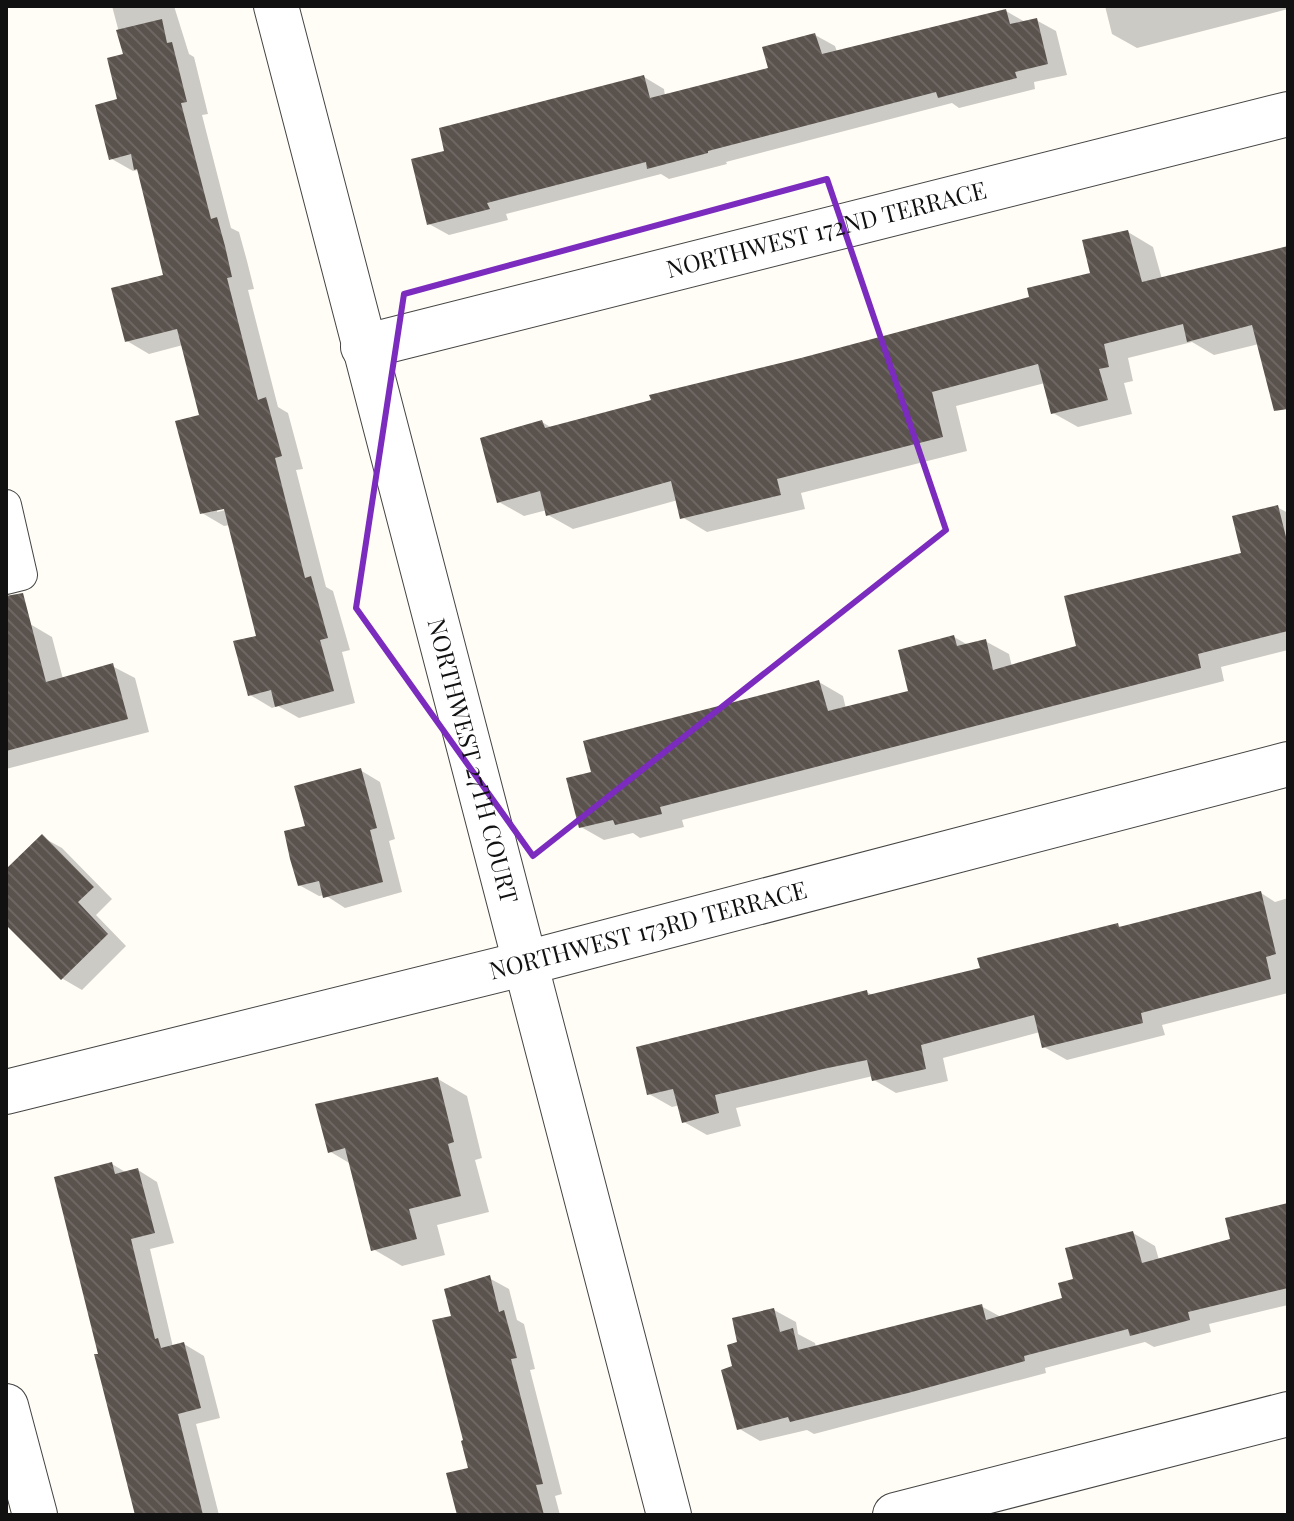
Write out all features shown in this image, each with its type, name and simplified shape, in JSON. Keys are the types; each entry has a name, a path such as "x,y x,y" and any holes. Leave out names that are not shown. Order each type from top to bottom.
{"street":[{"name":"NORTHWEST 27TH COURT","path":"276,6 669,1515"},
{"name":"NORTHWEST 172ND TERRACE","path":"363,347 1288,114"},
{"name":"NORTHWEST 173RD TERRACE","path":"6,1092 526,963 1288,764"},
{"path":"6,1406 35,1515"},
{"path":"895,1515 1288,1414"}],"lane":[{"path":"6,505 22,575 6,579"}],"highlighted area":[{"path":"827,179 946,530 533,856 356,608 404,294"}],"building":[{"path":"1006,9 1010,24 1037,18 1048,64 1015,72 1017,78 938,98 936,92 647,169 646,162 487,203 490,209 427,225 411,159 444,151 439,128 644,75 650,98 768,68 762,47 815,33 822,54"},
{"path":"162,19 167,43 172,42 187,102 181,103 211,219 217,217 225,246 232,277 227,278 258,400 266,397 282,456 275,458 305,578 311,576 328,638 320,640 334,691 275,707 271,690 248,696 233,641 256,636 224,509 200,514 175,421 199,415 177,329 125,342 111,288 163,275 131,154 109,160 95,105 117,99 107,58 123,54 116,30"},
{"path":"1128,230 1142,282 1288,246 1288,409 1274,411 1252,325 1187,342 1183,324 1104,344 1109,367 1099,369 1108,400 1051,414 1038,364 932,392 943,437 777,479 781,495 680,519 671,481 546,516 540,491 497,503 480,438 542,420 545,428 651,400 649,395 1029,297 1027,288 1090,273 1082,240"},
{"path":"1278,505 1288,545 1288,631 1198,654 1201,668 660,807 662,814 615,825 613,820 579,828 566,778 591,772 583,741 819,680 828,711 908,691 898,650 954,635 957,646 986,639 993,670 1076,646 1064,596 1241,553 1232,516"},
{"path":"23,593 46,682 113,663 128,719 6,751 6,596"},
{"path":"361,768 377,828 370,830 383,882 323,898 319,881 298,886 290,859 284,831 305,826 294,786"},
{"path":"42,834 94,887 78,902 108,934 61,980 6,925 6,869"},
{"path":"1261,891 1276,954 1266,957 1271,979 1141,1013 1143,1023 1042,1048 1034,1015 921,1045 926,1069 872,1081 867,1060 823,1069 715,1095 719,1113 682,1123 673,1089 647,1095 636,1047 867,990 868,995 980,968 977,958 1118,923 1119,927"},
{"path":"438,1077 454,1142 448,1144 461,1196 409,1209 417,1239 371,1251 345,1148 328,1153 315,1104"},
{"path":"112,1162 115,1174 138,1168 155,1233 131,1239 155,1339 158,1338 161,1348 184,1342 201,1408 178,1414 203,1515 135,1515 54,1177"},
{"path":"1288,1203 1288,1288 1188,1312 1190,1320 1130,1336 1128,1329 1024,1356 1025,1361 908,1393 790,1422 788,1417 737,1430 721,1370 732,1366 727,1345 737,1342 732,1318 774,1308 780,1332 793,1328 798,1350 982,1304 986,1320 1062,1298 1058,1283 1073,1279 1065,1248 1133,1231 1142,1263 1230,1239 1225,1218"},
{"path":"490,1275 499,1312 504,1310 517,1358 511,1359 543,1484 536,1485 544,1515 457,1515 446,1473 468,1468 432,1320 451,1316 444,1289"}]}
